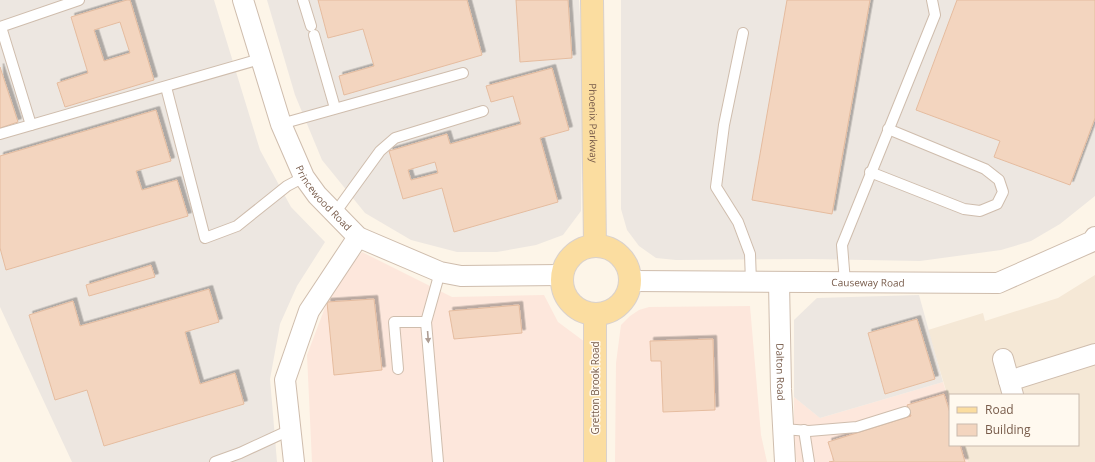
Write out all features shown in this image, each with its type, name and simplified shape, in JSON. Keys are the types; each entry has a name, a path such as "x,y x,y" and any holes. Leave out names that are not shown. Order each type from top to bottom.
{"main road":[{"name":"Phoenix Parkway","path":"592,0 595,246"},
{"path":"595,246 611,250 624,260 629,270 630,281 628,291 623,301 616,308 606,313 595,314 584,312 574,306 565,292 562,275 570,258 577,252 595,246"},
{"name":"Gretton Brook Road","path":"595,314 595,462"}],"street":[{"name":"Princewood Road","path":"244,0 260,59 281,124 304,177 317,195 358,237 440,272 461,276 562,275"},
{"path":"294,462 292,429 285,380 309,311 358,237"},
{"name":"Causeway Road","path":"630,281 998,283 1092,241 1095,238"},
{"name":"Dalton Road","path":"779,282 785,462"},
{"path":"1003,360 1011,388 1095,354"}],"lane":[{"path":"31,125 0,27 79,0"},
{"path":"303,0 313,30 334,108"},
{"path":"845,282 842,245 870,172 935,15 932,0"},
{"path":"743,33 724,125 716,187 738,222 750,254 751,282"},
{"path":"0,134 260,59"},
{"path":"281,124 334,108 463,74"},
{"path":"166,87 205,238 237,226 287,186 304,177"},
{"path":"335,214 380,151 394,138 484,111"},
{"path":"870,172 964,210 980,211 997,204 1003,192 999,180 985,169 888,129"},
{"path":"438,462 426,322 440,272"},
{"path":"398,369 394,322 426,322"},
{"path":"783,429 804,430 857,427 905,412"},
{"path":"215,462 240,453 292,429"},
{"path":"804,430 809,462"}],"shaded area":[{"path":"0,0 214,0 260,150 291,207 325,242 297,286 280,324 270,379 277,462 72,462 0,307"},
{"path":"267,0 579,0 583,68 581,211 563,235 536,245 497,252 457,252 411,240 365,213 322,160 295,95"},
{"path":"621,0 1095,0 1095,196 1060,224 1031,241 1001,250 920,261 812,259 676,260 656,258 639,246 627,230 621,209"},
{"path":"362,252 452,297 544,295 558,322 589,345 586,462 312,462 307,355 332,289"},
{"path":"1095,275 1095,462 968,462 963,446 1079,446 1079,394 949,394 949,401 928,330 983,313 985,321 1058,298"},
{"path":"919,295 943,382 820,418 794,397 794,320 817,298"},
{"path":"750,306 761,435 767,462 615,462 616,363 621,325 639,310 649,307"},
{"path":"943,382 949,401 949,446 963,446 968,462 797,462 794,453 794,397 820,418"}],"building":[{"path":"130,0 154,80 65,107 57,83 88,73 71,17","holes":["120,22 130,53 104,61 94,30"]},
{"path":"318,0 467,0 482,55 344,95 339,76 374,66 363,29 328,38"},
{"path":"516,0 568,0 572,58 520,62"},
{"path":"787,0 870,0 832,214 752,200"},
{"path":"957,0 1095,0 1095,118 1070,185 994,157 1000,141 916,110"},
{"path":"0,67 18,122 0,128"},
{"path":"552,68 569,130 540,138 558,202 454,232 442,188 403,199 389,151 447,134 450,144 521,124 513,96 491,102 486,86","holes":["435,162 438,173 411,180 408,170"]},
{"path":"156,110 171,161 136,171 142,190 177,180 188,216 6,270 0,248 0,156"},
{"path":"151,265 155,277 89,296 86,285"},
{"path":"209,289 219,322 185,332 200,384 235,373 244,404 104,446 87,390 55,400 29,315 73,301 80,326"},
{"path":"374,299 382,370 334,375 327,302"},
{"path":"519,305 522,333 454,339 449,311"},
{"path":"917,319 935,379 885,394 868,333"},
{"path":"713,339 715,410 663,412 661,361 651,361 650,341"},
{"path":"944,394 949,410 949,446 960,446 965,462 829,462 834,461 828,442 911,416 907,405"}]}
